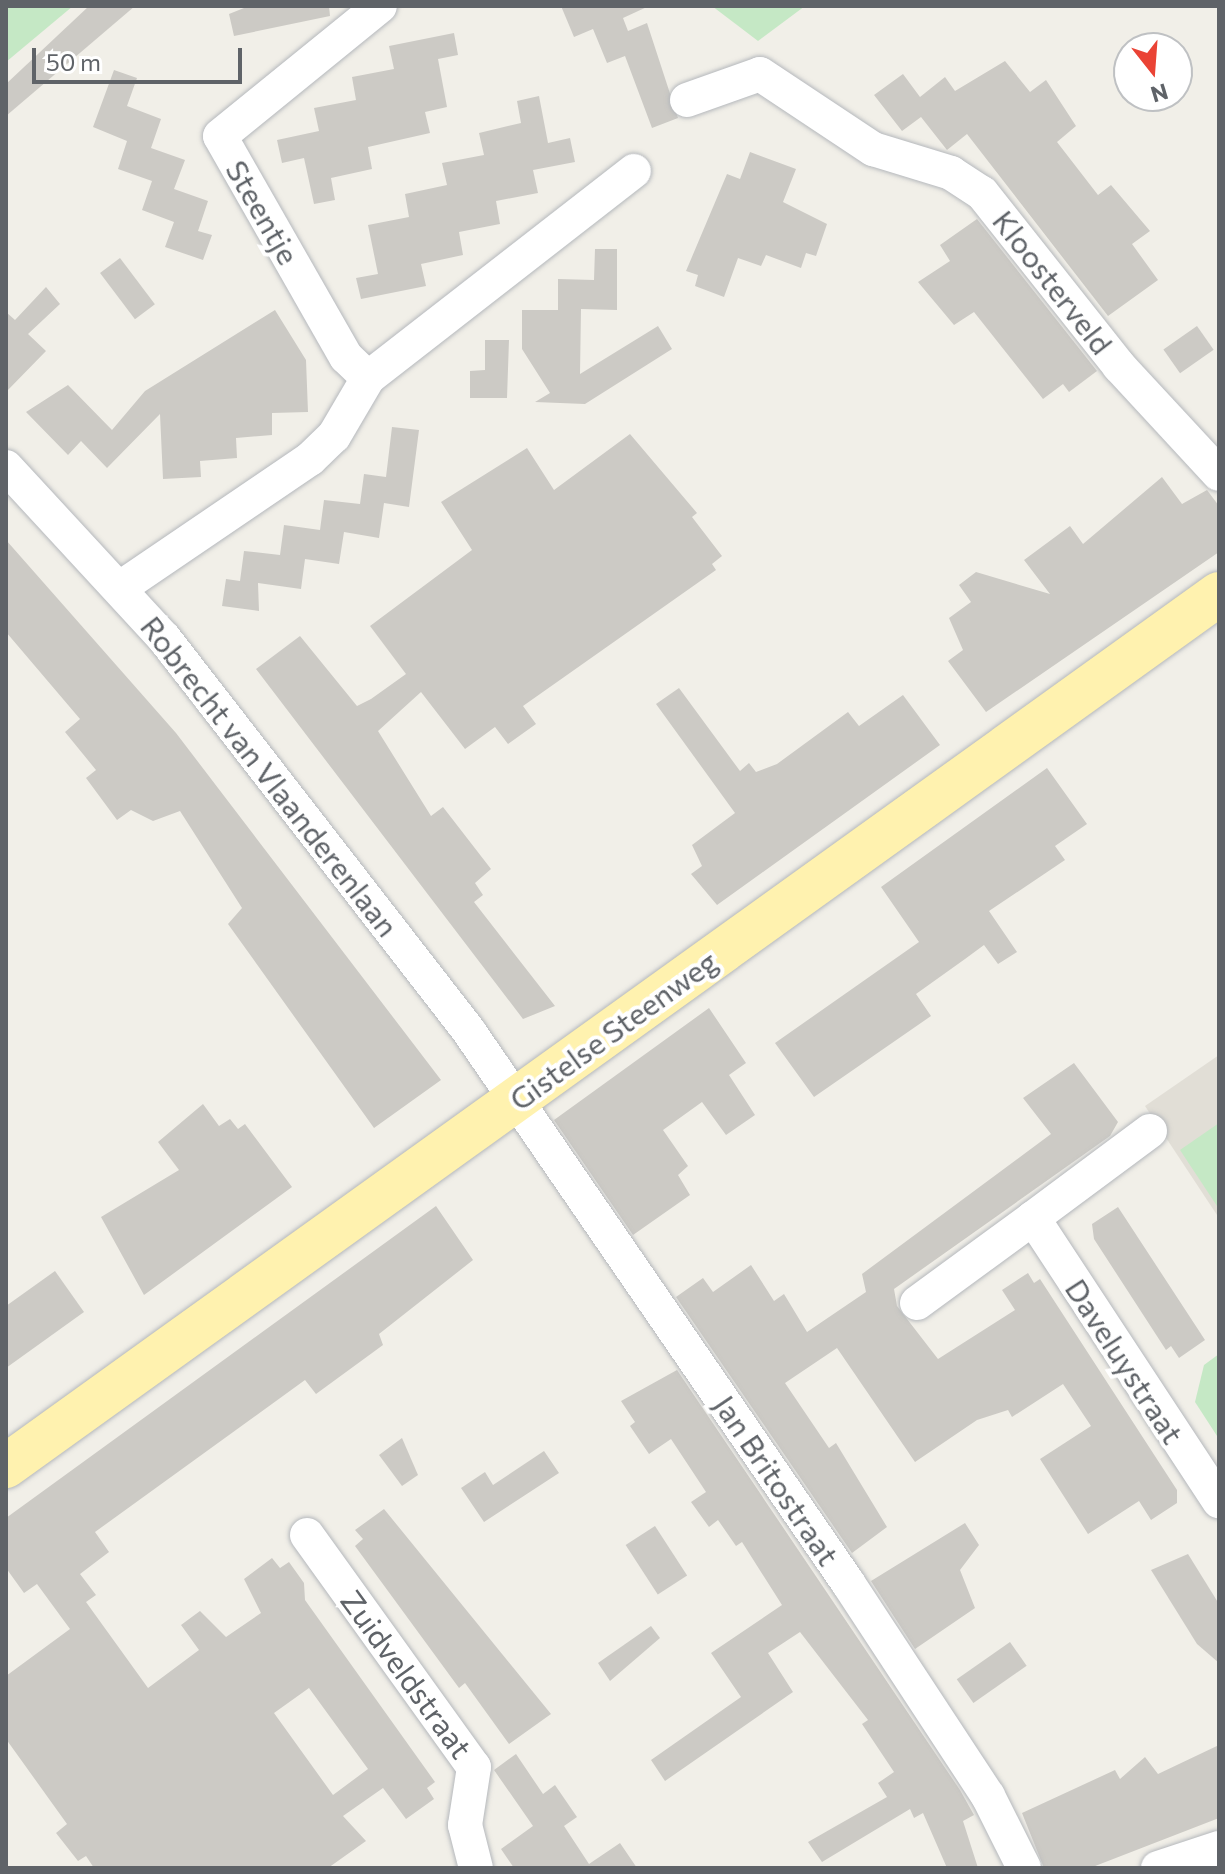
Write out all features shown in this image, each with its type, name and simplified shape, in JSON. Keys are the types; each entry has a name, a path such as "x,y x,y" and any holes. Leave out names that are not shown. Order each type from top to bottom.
{"main road":[{"name":"Gistelse Steenweg","path":"6,1466 1219,594"}],"street":[{"name":"Steentje","path":"368,378 346,357 220,136 380,6"},
{"name":"Kloosterveld","path":"687,100 760,74 873,149 951,173 982,193 1119,366 1219,474"},
{"path":"120,588 310,459 334,436 368,378 634,171"},
{"name":"Robrecht van Vlaanderenlaan","path":"6,467 120,588 517,1099"},
{"name":"Jan Britostraat","path":"517,1099 848,1583 988,1796 1024,1868"},
{"path":"917,1303 1150,1131"},
{"name":"Daveluystraat","path":"1033,1218 1219,1501"},
{"name":"Zuidveldstraat","path":"307,1535 474,1767 465,1825 476,1868"},
{"path":"1158,1868 1219,1848"}],"shaded area":[{"path":"1219,1055 1219,1218 1145,1106"}],"green space":[{"path":"6,6 73,6 6,62"},
{"path":"712,6 805,6 758,41"},
{"path":"1219,1123 1219,1209 1180,1150"},
{"path":"1219,1354 1219,1439 1195,1402 1204,1365"}],"building":[{"path":"89,6 135,6 6,116 6,84"},
{"path":"249,6 329,6 330,16 234,36 229,14"},
{"path":"561,6 649,6 623,18 628,31 647,23 678,118 652,128 625,56 607,63 593,29 574,37"},
{"path":"454,33 458,55 438,59 447,107 425,112 430,133 368,147 372,169 331,178 335,200 314,204 304,158 282,163 277,140 319,131 314,108 356,100 352,77 394,69 389,46"},
{"path":"1005,61 1030,92 1046,80 1076,126 1057,142 1098,195 1111,185 1150,231 1132,244 1158,280 1108,316 967,134 947,150 921,117 902,131 874,95 903,74 920,97 945,77 955,91"},
{"path":"114,70 137,78 127,106 161,119 151,148 185,160 174,189 208,201 198,231 212,235 203,260 165,247 174,222 142,210 152,181 118,169 127,141 93,127"},
{"path":"539,96 548,143 570,138 575,162 533,170 538,193 496,201 500,224 459,232 463,255 421,264 426,286 361,299 356,278 378,274 368,225 409,217 405,194 447,185 442,163 484,155 479,133 521,123 517,101"},
{"path":"750,152 796,169 783,202 827,224 816,256 806,253 801,268 766,255 761,266 738,258 724,297 695,286 698,275 686,271 727,174 740,179"},
{"path":"977,219 1097,371 1069,392 1063,384 1043,399 974,312 954,325 918,282 950,261 940,245"},
{"path":"595,249 617,249 617,310 581,309 580,374 658,326 672,349 585,404 535,402 550,393 522,349 522,310 558,310 558,279 594,280"},
{"path":"120,258 155,304 135,319 100,273"},
{"path":"46,287 60,304 28,334 46,351 6,392 6,312 15,320"},
{"path":"275,310 306,360 308,412 272,413 272,435 236,438 237,458 200,461 201,477 163,479 160,414 107,468 81,441 68,455 26,412 68,385 112,430 145,391"},
{"path":"1197,326 1214,350 1180,373 1163,350"},
{"path":"485,340 509,340 507,398 470,398 470,371 485,370"},
{"path":"392,427 419,430 409,507 384,503 379,538 344,532 339,564 305,559 301,589 258,583 259,611 222,606 226,579 240,581 244,551 280,555 284,525 320,530 324,500 360,504 364,474 386,477"},
{"path":"630,434 697,513 692,517 722,556 712,564 716,570 523,706 536,724 508,744 495,727 465,749 421,692 378,731 431,816 443,807 491,869 475,883 483,895 474,902 555,1006 523,1019 256,669 300,636 357,706 371,699 406,674 370,626 472,550 441,502 527,448 554,490"},
{"path":"1162,477 1182,504 1207,490 1219,506 1219,552 986,712 948,661 963,650 949,618 971,602 959,585 976,572 1050,594 1024,560 1070,526 1083,544"},
{"path":"6,540 176,733 441,1080 374,1128 228,924 242,908 180,811 153,821 131,810 117,820 86,778 96,770 65,732 80,719 6,632"},
{"path":"679,688 740,771 749,763 756,772 777,764 848,712 859,726 903,695 940,745 717,905 691,874 702,866 692,845 735,813 656,704"},
{"path":"1047,768 1087,824 1055,846 1065,860 989,911 1017,952 998,964 984,945 916,994 931,1016 814,1097 775,1043 919,942 881,887"},
{"path":"709,1008 746,1063 729,1075 755,1115 726,1135 702,1102 663,1130 688,1166 678,1175 690,1195 633,1235 554,1120"},
{"path":"1074,1063 1118,1122 1110,1136 894,1289 897,1306 938,1359 1015,1310 1002,1290 1028,1273 1034,1283 1040,1279 1177,1490 1177,1503 1151,1520 1139,1501 1088,1534 1040,1459 1091,1426 1063,1384 1012,1417 1008,1410 977,1420 915,1462 837,1348 785,1383 829,1448 836,1443 887,1527 852,1553 676,1297 703,1278 713,1292 751,1265 774,1301 784,1294 807,1332 866,1292 862,1274 1051,1134 1023,1098"},
{"path":"203,1104 219,1126 230,1119 238,1129 245,1124 292,1187 144,1295 101,1217 179,1170 158,1142"},
{"path":"436,1206 473,1260 379,1334 383,1345 316,1394 305,1380 95,1532 109,1552 80,1574 96,1595 86,1602 148,1688 199,1650 181,1625 200,1611 226,1637 261,1613 244,1579 272,1558 280,1568 289,1562 304,1583 305,1600 435,1782 427,1788 434,1799 406,1819 383,1788 343,1816 366,1841 328,1868 94,1868 86,1856 78,1861 56,1833 67,1824 6,1739 6,1676 70,1629 37,1584 24,1593 6,1568 6,1518","holes":["309,1688 368,1769 333,1795 274,1713"]},
{"path":"1118,1207 1205,1340 1179,1358 1171,1346 1166,1350 1094,1239 1092,1224"},
{"path":"55,1271 84,1312 6,1368 6,1306"},
{"path":"677,1370 960,1790 974,1815 963,1821 978,1868 947,1868 923,1813 914,1818 910,1809 822,1862 808,1842 887,1797 878,1783 894,1772 862,1724 868,1720 800,1632 768,1653 793,1692 665,1781 651,1760 741,1697 711,1653 782,1605 742,1542 736,1546 718,1520 709,1527 691,1502 706,1492 671,1439 649,1454 630,1426 635,1422 621,1401"},
{"path":"402,1438 418,1475 402,1486 379,1455"},
{"path":"544,1451 559,1473 484,1522 461,1488 485,1472 493,1485"},
{"path":"384,1509 551,1714 509,1744 465,1683 459,1688 355,1546 363,1539 355,1530"},
{"path":"965,1523 979,1545 960,1570 975,1608 915,1649 871,1581"},
{"path":"655,1526 687,1575 658,1595 626,1545"},
{"path":"1188,1554 1219,1604 1219,1663 1197,1644 1151,1570"},
{"path":"651,1626 660,1638 610,1681 598,1663"},
{"path":"1010,1642 1027,1666 973,1703 957,1679"},
{"path":"1219,1745 1219,1818 1090,1868 1044,1868 1022,1813 1115,1770 1120,1779 1145,1757 1158,1774"},
{"path":"516,1754 543,1794 555,1785 577,1817 564,1826 589,1864 620,1843 637,1868 514,1868 501,1849 533,1826 494,1770"}]}
